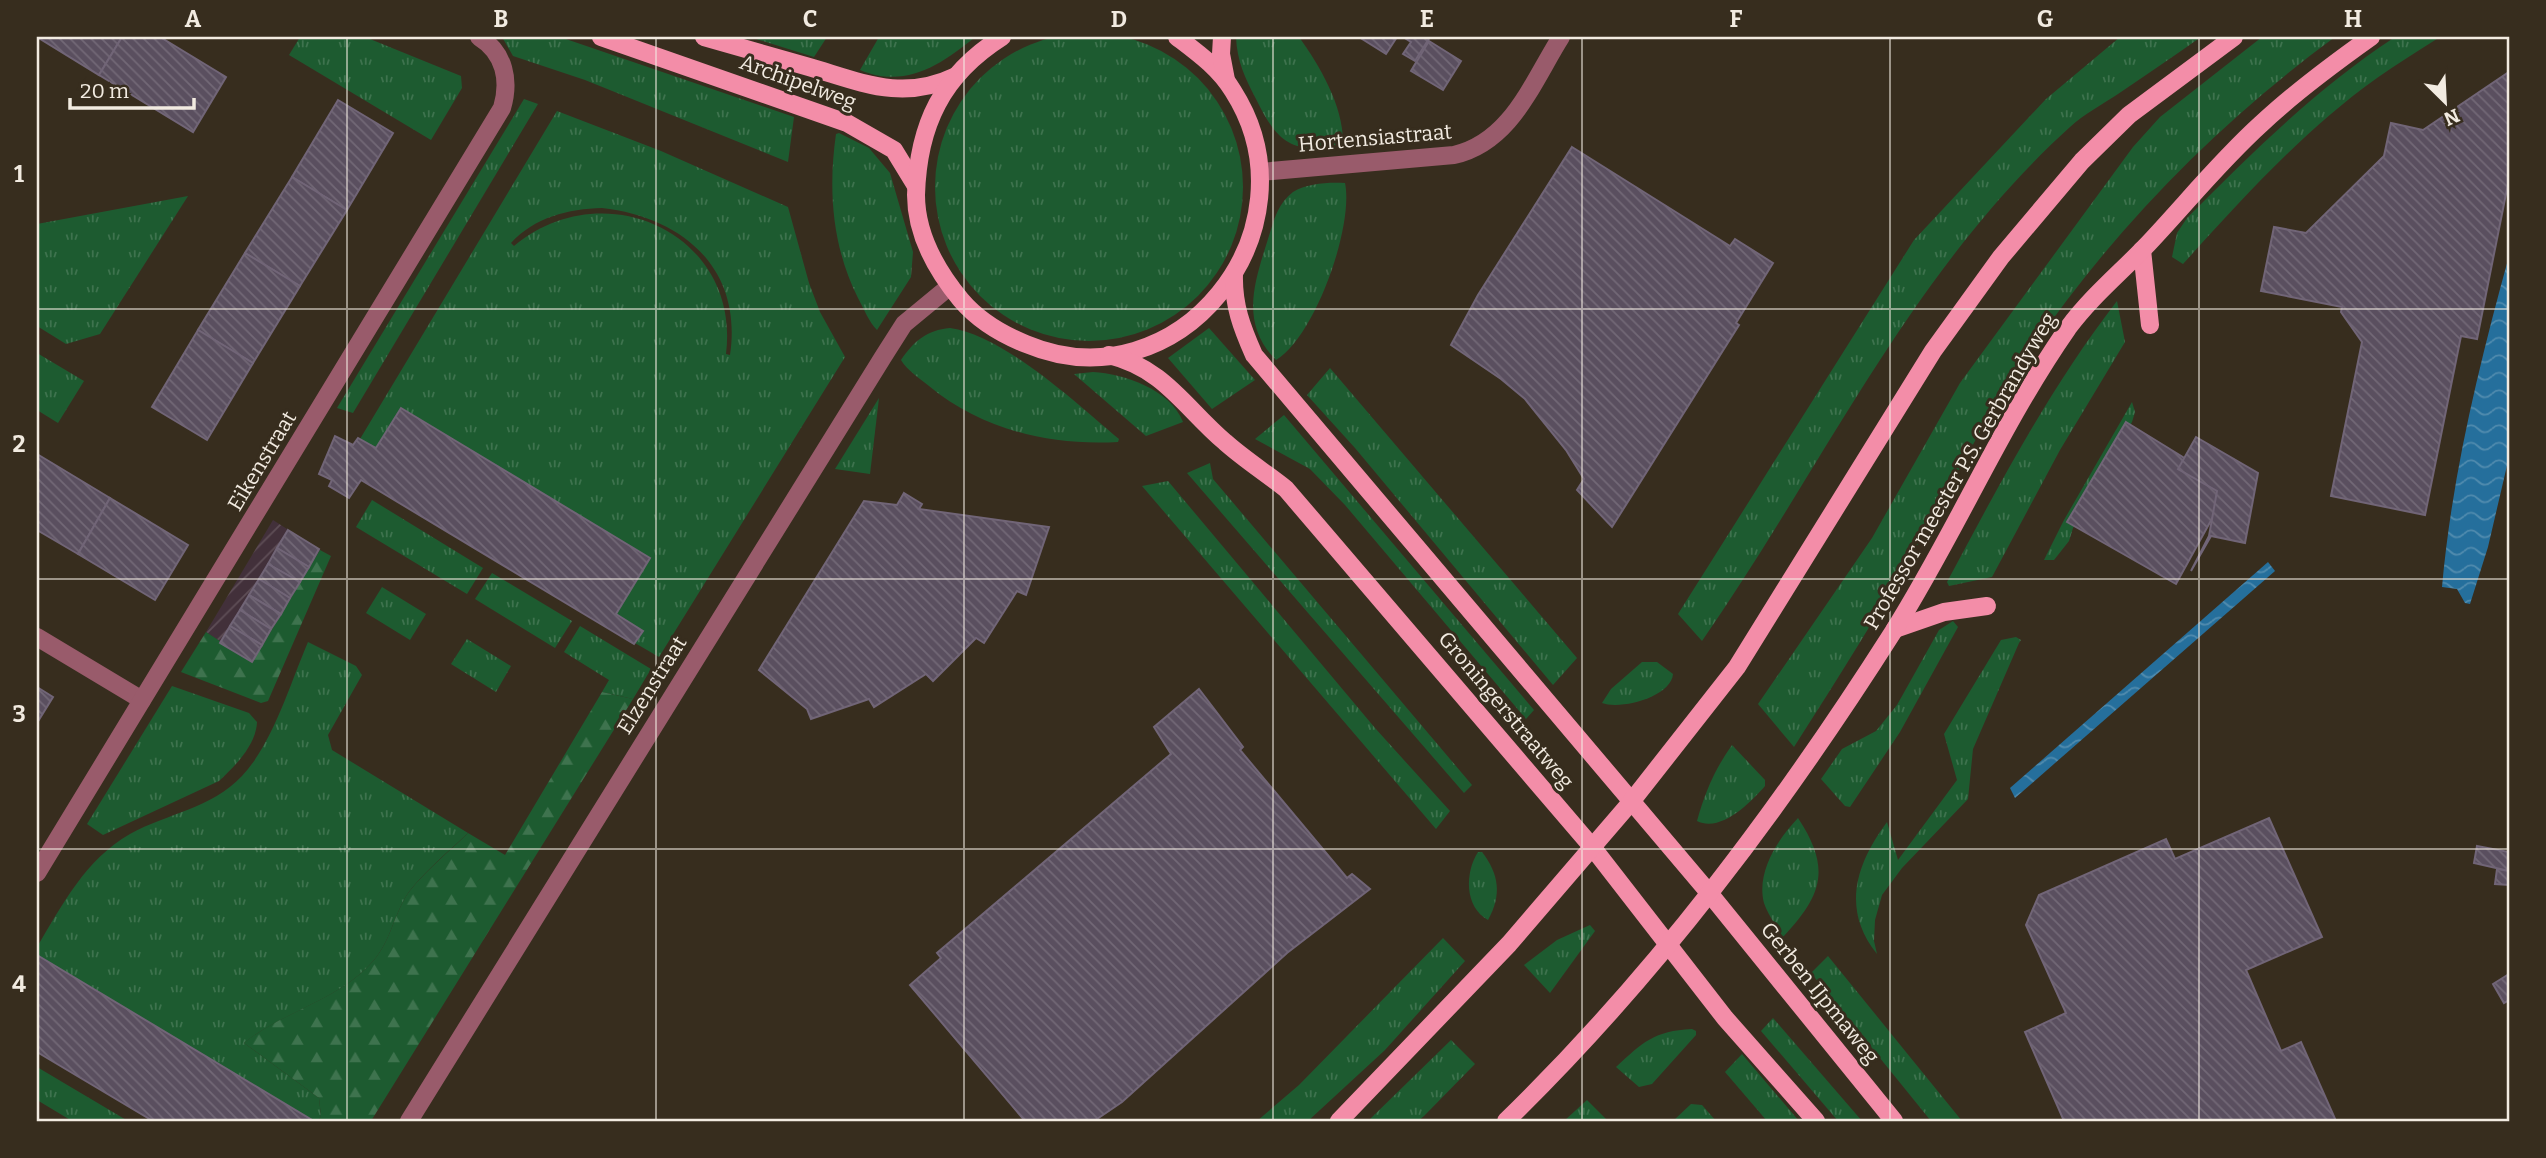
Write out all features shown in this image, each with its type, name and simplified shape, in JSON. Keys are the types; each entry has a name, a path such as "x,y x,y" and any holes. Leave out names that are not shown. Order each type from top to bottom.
{"main road":[{"name":"Archipelweg","path":"601,37 847,123 894,150 917,187"},
{"name":"Archipelweg","path":"704,37 877,88 915,89 937,85 956,76"},
{"path":"1002,37 978,52 956,76 929,118 917,158 917,187 925,241 950,286 969,310 1003,334 1041,351 1082,357 1109,355 1163,340 1198,317 1227,287 1247,251 1259,211 1260,172 1252,129 1227,83 1207,60 1177,37"},
{"path":"1222,37 1221,54 1227,83"},
{"path":"1339,1121 1485,972 1593,848 1737,667 1933,351 2001,257 2082,161 2129,115 2234,37"},
{"name":"Professor meester P.S. Gerbrandyweg","path":"1670,944 1790,790 1895,629 1962,506 2068,329 2096,292 2143,250 2217,167 2261,124 2314,78 2371,37"},
{"path":"2143,250 2150,325"},
{"name":"Groningerstraatweg","path":"1234,274 1237,311 1254,355 1710,894"},
{"name":"Groningerstraatweg","path":"1109,355 1131,360 1173,388 1224,442 1286,489 1593,848 1670,944"},
{"path":"1895,629 1944,612 1987,606"},
{"name":"Gerben IJpmaweg","path":"1710,894 1894,1121"},
{"path":"1506,1121 1566,1062 1670,944 1725,1018 1816,1121"}],"street":[{"name":"Eikenstraat","path":"37,873 502,108 507,82 503,66 496,52 479,37"},
{"name":"Hortensiastraat","path":"1260,172 1454,155 1475,149 1504,128 1561,37"},
{"name":"Elzenstraat","path":"408,1121 904,324 950,286"},
{"path":"37,637 142,700"}],"shaded area":[{"path":"273,520 320,550 252,663 206,632"}],"green space":[{"path":"1074,33 1104,33 1134,39 1162,51 1187,68 1208,89 1225,114 1237,142 1243,202 1232,246 1217,273 1198,296 1175,315 1148,330 1104,341 1074,341 1044,335 1016,323 991,306 970,285 953,260 941,232 935,202 935,172 941,142 953,114 970,89 991,68 1016,51 1044,39"},
{"path":"300,37 365,37 461,76 462,88 431,140 289,55"},
{"path":"502,37 560,37 794,117 788,162 585,80 513,56"},
{"path":"750,37 827,37 814,57"},
{"path":"879,37 975,37 936,65 922,71 892,77 860,70"},
{"path":"1236,37 1299,37 1315,61 1335,102 1340,116 1343,144 1311,148 1288,142 1279,135 1264,114 1245,76"},
{"path":"2120,37 2201,37 2075,122 2014,183 1962,244 1872,373 1702,641 1678,614 1914,240 2046,99"},
{"path":"2262,37 2335,37 2250,105 2171,180 2098,260 2065,303 2002,395 1888,595 1794,747 1758,704 1872,538 1960,383 2133,147 2160,117"},
{"path":"2395,37 2440,37 2350,98 2299,142 2183,264 2172,257 2177,233 2187,218 2212,193 2312,99"},
{"path":"524,99 538,104 353,413 337,408"},
{"path":"557,111 661,151 788,207 820,312 845,357 659,657 635,643 643,631 616,614 649,558 402,408 376,448 360,439","holes":["602,208 631,213 658,223 681,236 701,252 716,273 727,297 732,324 730,355 726,354 725,312 712,276 689,247 659,227 624,215 587,214 549,224 514,246 511,243 520,234 553,216"]},
{"path":"836,134 869,148 890,173 913,252 911,277 877,330 849,278 834,218 832,176"},
{"path":"1345,183 1344,226 1328,279 1304,329 1291,348 1276,360 1264,346 1257,331 1253,301 1274,219 1283,202 1293,192 1319,184"},
{"path":"188,196 100,334 66,344 37,326 37,224"},
{"path":"2117,301 2125,342 2060,450 1992,577 1949,586 1947,582 2026,438 2069,368"},
{"path":"950,328 994,344 1016,357 1082,408 1119,439 1118,442 1068,441 1018,432 971,414 950,401 914,374 901,360 922,338 934,331"},
{"path":"1209,328 1255,380 1212,409 1168,358"},
{"path":"37,353 84,381 58,423 37,410"},
{"path":"1330,368 1577,658 1553,685 1355,448 1307,395"},
{"path":"1093,372 1118,376 1145,385 1168,401 1183,422 1146,436 1074,374"},
{"path":"879,398 870,474 835,469"},
{"path":"2132,402 2135,412 2132,422 2073,528 2069,541 2054,560 2044,560 2064,520"},
{"path":"1284,415 1534,710 1526,719 1345,505 1310,469 1255,439"},
{"path":"1210,463 1213,479 1472,785 1464,793 1187,473"},
{"path":"1168,481 1375,728 1450,811 1436,829 1142,486"},
{"path":"372,500 483,568 467,594 356,527"},
{"path":"320,550 331,556 268,701 261,703 181,672 206,632 252,662"},
{"path":"492,573 572,621 555,648 475,599"},
{"path":"382,587 426,614 410,640 366,613"},
{"path":"1953,621 1958,627 1900,732 1850,807 1845,806 1821,779 1842,749 1876,731 1897,705 1939,630"},
{"path":"580,626 651,669 633,699 602,692 609,680 564,652"},
{"path":"2016,637 2021,640 1973,749 1968,799 1902,868 1882,895 1875,920 1874,941 1877,954 1866,937 1856,904 1857,887 1867,854 1887,822 1898,860 1957,780 1944,734 2001,640"},
{"path":"467,639 511,666 496,692 451,664"},
{"path":"308,642 356,666 362,675 328,735 332,750 468,833 410,891 379,953 360,974 244,1043 319,1098 321,1116 318,1121 311,1121 37,955 37,947 66,899 100,857 130,834 217,796 242,776 272,730"},
{"path":"1642,662 1657,662 1673,674 1664,689 1632,703 1602,703 1611,689"},
{"path":"172,686 249,713 257,722 253,739 238,762 219,781 103,835 87,824"},
{"path":"602,692 633,699 371,1121 318,1121 321,1116 319,1098 244,1043 360,974 379,953 410,891 468,833 505,855"},
{"path":"1732,745 1765,780 1765,786 1735,814 1716,823 1697,821 1711,781"},
{"path":"1798,818 1815,852 1818,880 1807,908 1783,937 1764,903 1763,880 1776,846"},
{"path":"1478,852 1482,852 1488,860 1497,885 1495,902 1488,920 1474,907 1469,889 1471,869"},
{"path":"1590,925 1595,931 1550,993 1524,965 1557,940"},
{"path":"1443,938 1465,961 1385,1050 1308,1121 1257,1121 1299,1085"},
{"path":"1828,956 1962,1121 1931,1121 1811,973"},
{"path":"1773,1018 1862,1121 1838,1121 1761,1031"},
{"path":"1692,1029 1696,1031 1696,1035 1652,1084 1639,1087 1616,1067 1658,1035"},
{"path":"1451,1040 1475,1064 1424,1116 1418,1121 1368,1121"},
{"path":"1742,1054 1799,1121 1767,1121 1725,1072"},
{"path":"37,1067 128,1121 72,1121 37,1100"},
{"path":"1587,1100 1608,1121 1564,1121"},
{"path":"1691,1104 1702,1105 1716,1121 1673,1121"}],"water":[{"path":"2509,256 2509,457 2488,547 2470,604 2465,603 2457,589 2442,587 2452,503 2468,420"},
{"path":"2268,562 2275,571 2015,798 2010,788"}],"building":[{"path":"37,37 122,37 99,75"},
{"path":"122,37 160,37 226,77 193,132 99,75"},
{"path":"1359,37 1397,37 1386,54"},
{"path":"1403,37 1430,37 1415,61 1403,54 1411,42"},
{"path":"1429,41 1461,61 1443,90 1411,71"},
{"path":"2509,72 2509,179 2477,339 2461,336 2425,515 2331,496 2362,342 2341,312 2342,307 2261,291 2274,227 2306,233 2384,156 2391,123 2423,130"},
{"path":"338,100 393,133 347,210 292,177"},
{"path":"1572,147 1730,246 1735,239 1773,263 1736,323 1739,325 1612,527 1577,490 1584,479 1566,450 1525,399 1451,345 1478,295"},
{"path":"292,177 347,210 300,286 245,253"},
{"path":"245,253 300,286 253,363 198,330"},
{"path":"198,330 253,363 207,440 152,407"},
{"path":"401,408 650,558 616,614 643,631 634,644 361,480 349,498 329,486 332,480 319,474 335,436 353,445 358,438 376,448"},
{"path":"2126,422 2230,486 2176,584 2067,522"},
{"path":"2196,437 2258,473 2245,543 2211,536 2191,571 2209,536 2217,491 2178,469"},
{"path":"37,454 110,498 78,554 37,530"},
{"path":"904,493 922,504 919,509 1049,527 1026,595 1017,591 984,643 976,638 933,681 926,674 874,707 869,699 811,719 807,709 759,670 864,501 897,505"},
{"path":"110,498 188,545 155,600 78,554"},
{"path":"288,530 319,549 309,567 277,548"},
{"path":"277,548 309,567 300,582 268,564"},
{"path":"268,564 300,582 290,598 259,579"},
{"path":"259,579 290,598 281,614 249,595"},
{"path":"249,595 281,614 271,629 240,610"},
{"path":"240,610 271,629 262,645 230,626"},
{"path":"230,626 262,645 252,662 220,643"},
{"path":"37,687 53,697 37,723"},
{"path":"1199,689 1243,747 1240,750 1347,878 1352,874 1370,889 1287,953 1122,1102 1094,1121 1025,1121 910,985 941,958 937,953 1171,754 1154,727"},
{"path":"2269,818 2322,937 2246,970 2281,1051 2301,1042 2336,1121 2064,1121 2025,1032 2066,1013 2026,925 2039,895 2166,839 2175,859"},
{"path":"2477,846 2509,852 2509,871 2474,863"},
{"path":"2497,869 2509,871 2509,885 2495,884"},
{"path":"37,955 312,1120 153,1121 37,1052"},
{"path":"2509,974 2509,1000 2504,1003 2493,984"}]}
